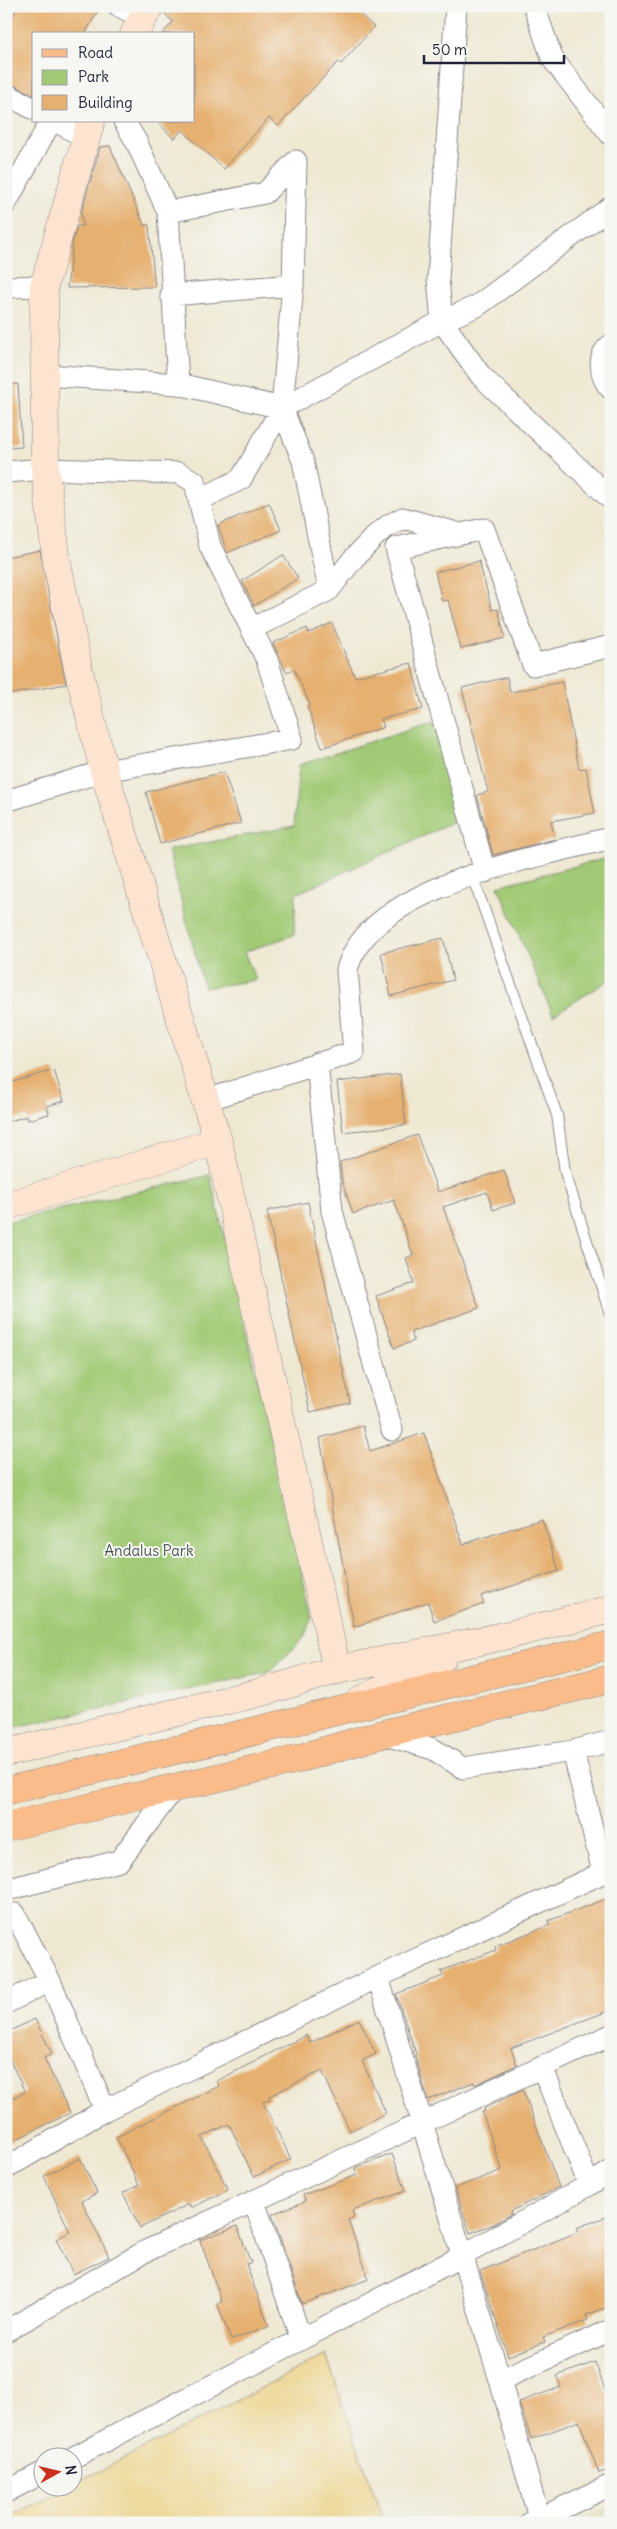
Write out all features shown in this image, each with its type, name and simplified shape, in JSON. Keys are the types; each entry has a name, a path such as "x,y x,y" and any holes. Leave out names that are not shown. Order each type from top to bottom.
{"main road":[{"path":"6,1791 349,1706 611,1645"},
{"path":"6,1827 294,1760 382,1734 611,1679"}],"street":[{"path":"456,6 438,279 442,321 482,376 611,499"},
{"path":"534,6 552,58 611,135"},
{"path":"6,94 32,108"},
{"path":"6,203 50,122"},
{"path":"60,122 88,130 44,286 45,469 57,563 78,668 104,771 207,1100 218,1141 337,1670"},
{"path":"125,122 136,141 168,212 171,295 178,384"},
{"path":"168,212 265,193 296,161 293,285 282,408 241,479 200,500"},
{"path":"45,375 178,384 282,408 442,321 477,306 609,212"},
{"path":"171,295 293,285"},
{"path":"6,286 44,286"},
{"path":"611,345 606,349 600,366 606,384 611,389"},
{"path":"282,408 303,461 329,590"},
{"path":"6,472 45,469 180,473 195,482 210,546 266,660 292,739 104,771 6,801"},
{"path":"251,629 329,590 353,559 376,535 403,518 459,534"},
{"path":"479,873 396,548 484,529 533,665 611,646"},
{"path":"207,1100 354,1052 347,970 350,958 358,943 392,912 455,880 611,838"},
{"path":"317,1063 332,1211 392,1430"},
{"path":"6,1206 218,1141"},
{"path":"6,1753 262,1692 337,1670 470,1643 611,1609"},
{"path":"349,1706 470,1643"},
{"path":"382,1734 433,1749 463,1768 573,1751 611,1741"},
{"path":"6,2168 105,2110 378,1977 607,1870 573,1751"},
{"path":"6,1890 119,1861 175,1787"},
{"path":"6,1916 15,1914 50,1981 105,2110"},
{"path":"378,1977 500,2380 534,2521 611,2485"},
{"path":"6,2003 50,1981"},
{"path":"6,2331 144,2252 611,2035"},
{"path":"542,2067 589,2185"},
{"path":"82,2453 462,2256 589,2185 611,2170"},
{"path":"254,2201 302,2339"},
{"path":"500,2380 611,2330"},
{"path":"6,2492 32,2478"}],"lane":[{"path":"479,873 557,1115 565,1172 611,1317"}],"shaded area":[{"path":"611,2506 611,2523 571,2523"}],"green space":[{"path":"434,721 461,819 296,894 294,935 244,952 256,980 204,988 168,850 294,826 299,765"},
{"path":"611,857 611,979 553,1015 498,886"},
{"name":"Andalus Park","path":"210,1175 312,1618 304,1638 270,1672 6,1729 6,1222"}],"sand":[{"path":"326,2355 384,2523 6,2523 6,2519 51,2496 82,2496 82,2480"}],"building":[{"path":"18,6 101,6 86,32 32,32 32,94 6,81 6,30"},
{"path":"166,6 369,6 361,15 374,27 341,64 338,62 278,126 269,118 224,169 182,130 174,139 158,122 195,122 195,32 164,32 173,22 164,13"},
{"path":"110,146 144,225 149,225 155,287 67,288 73,240 77,226 83,226 81,213 100,147"},
{"path":"18,384 22,447 6,448 6,385"},
{"path":"269,503 281,530 227,553 218,525"},
{"path":"40,550 66,684 6,695 6,557"},
{"path":"283,555 298,578 254,606 242,581"},
{"path":"479,561 492,610 498,609 505,638 461,649 448,600 442,601 435,572"},
{"path":"332,623 355,677 411,663 423,709 381,719 384,727 322,748 307,706 310,705 294,669 286,672 273,643 307,628 309,633"},
{"path":"507,677 510,692 562,682 579,769 586,768 595,813 551,821 555,839 493,855 477,795 488,792 462,688"},
{"path":"224,772 241,823 160,844 146,792"},
{"path":"443,938 453,980 391,996 381,953"},
{"path":"54,1070 64,1101 47,1106 49,1114 28,1120 27,1116 6,1122 6,1084"},
{"path":"400,1074 406,1125 343,1132 337,1082"},
{"path":"417,1135 438,1192 504,1170 515,1203 493,1210 487,1192 443,1207 479,1308 411,1332 414,1341 394,1348 376,1296 414,1283 406,1258 413,1255 394,1200 353,1214 342,1181 340,1162"},
{"path":"308,1202 350,1403 310,1412 267,1211"},
{"path":"363,1426 370,1451 424,1433 463,1544 542,1519 559,1571 481,1596 484,1604 434,1621 428,1602 354,1627 320,1438"},
{"path":"611,1897 611,2010 511,2048 517,2065 475,2085 474,2082 428,2100 416,2054 396,1994 443,1976 441,1971 496,1950 495,1946 550,1925 548,1921"},
{"path":"35,2019 52,2054 44,2058 70,2113 6,2144 6,2101 25,2092 6,2052 6,2033"},
{"path":"359,2019 376,2054 362,2061 386,2113 350,2131 322,2071 269,2096 270,2099 263,2102 291,2159 254,2177 229,2124 202,2137 228,2190 191,2208 189,2204 140,2228 123,2193 139,2185 116,2137 219,2086 217,2081 306,2035 310,2043"},
{"path":"523,2090 559,2187 511,2211 512,2214 494,2224 470,2233 455,2188 502,2170 482,2112 485,2111 484,2108"},
{"path":"392,2154 406,2191 352,2210 354,2218 348,2220 369,2279 302,2304 272,2214 306,2201 303,2195 357,2175 355,2168"},
{"path":"80,2158 97,2193 82,2201 109,2257 73,2274 56,2239 70,2232 44,2176"},
{"path":"611,2215 611,2306 586,2315 588,2320 543,2337 545,2342 508,2356 480,2271 578,2232 576,2228"},
{"path":"237,2226 251,2263 246,2264 269,2326 231,2340 217,2303 222,2302 200,2240"},
{"path":"595,2362 611,2406 611,2469 599,2473 579,2421 531,2439 519,2402 561,2387 557,2376"}]}
